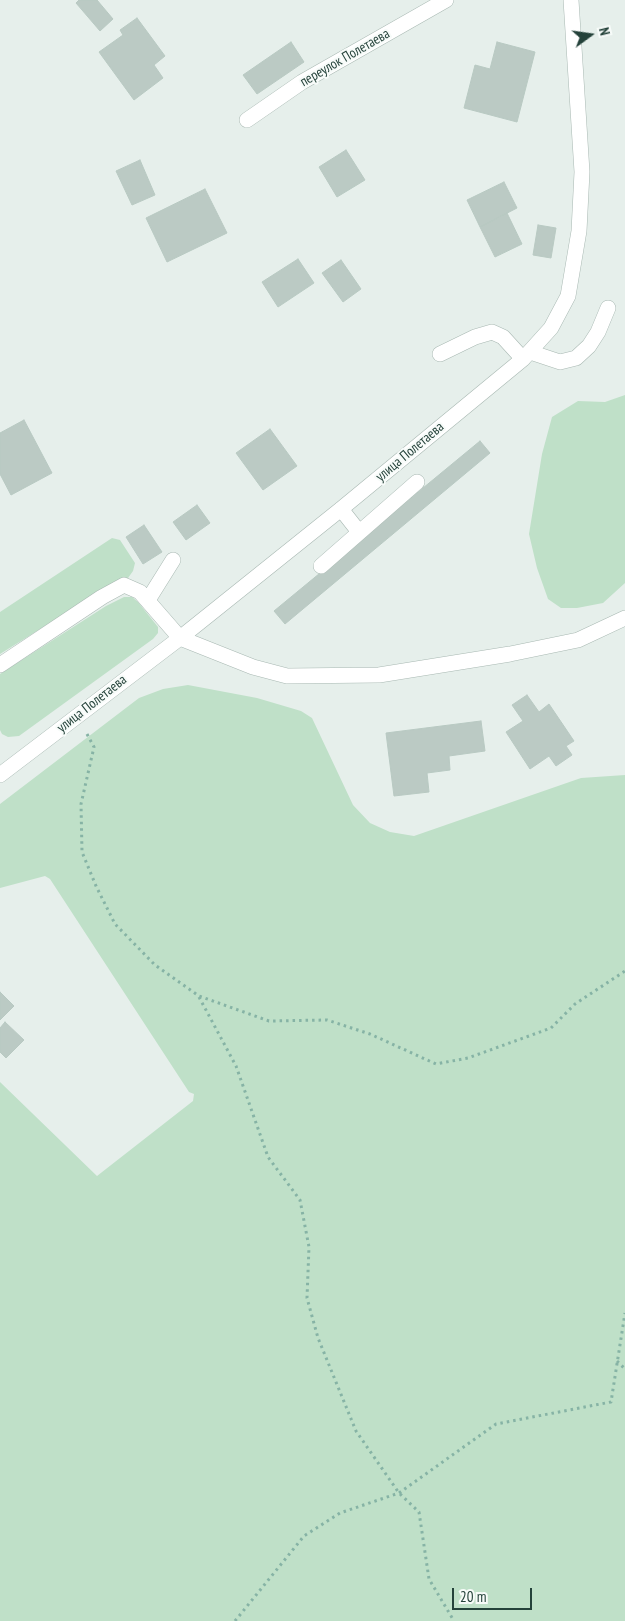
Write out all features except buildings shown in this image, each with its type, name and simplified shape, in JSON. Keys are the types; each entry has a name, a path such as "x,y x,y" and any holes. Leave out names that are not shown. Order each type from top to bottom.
{"street":[{"name":"переулок Полетаева","path":"247,120 302,82 446,0"},
{"name":"улица Полетаева","path":"2,768 76,716 180,638 341,509 526,356 551,328 568,296 579,231 582,172 571,0"},
{"path":"440,354 475,337 492,332 526,356 560,362 576,358 589,346 598,332 608,308"},
{"path":"322,566 417,482"},
{"path":"341,509 359,532"},
{"path":"148,600 172,560"},
{"path":"1,663 102,597 124,585 140,592 180,638 253,667 287,676 379,675 510,654 578,640 625,618"}],"path":[{"path":"76,716 94,747 81,804 81,814 82,852 96,886 115,924 154,965 199,996 268,1022 328,1020 370,1034 436,1064 468,1058 551,1028 575,1004 625,971"},
{"path":"199,996 236,1066 268,1157 300,1200 309,1247 306,1298 318,1338 356,1431 399,1493 419,1512 429,1579 454,1621"},
{"path":"235,1621 304,1536 340,1513 399,1493 496,1424 611,1402 625,1314"},
{"path":"618,1361 625,1369"}],"green space":[{"path":"625,395 625,583 603,603 577,608 561,608 548,599 537,568 529,534 542,454 552,417 578,401 605,402"},
{"path":"112,538 120,540 135,563 133,571 128,578 114,583 0,654 0,612"},
{"path":"124,597 132,597 138,602 158,627 158,633 153,639 19,736 8,737 2,734 0,730 0,674 106,606"},
{"path":"188,685 257,698 301,711 312,718 353,805 370,823 390,832 414,836 581,778 625,775 625,1621 0,1621 0,1082 97,1176 193,1101 194,1094 189,1092 50,879 45,876 0,888 0,804 139,698 163,689"}]}
